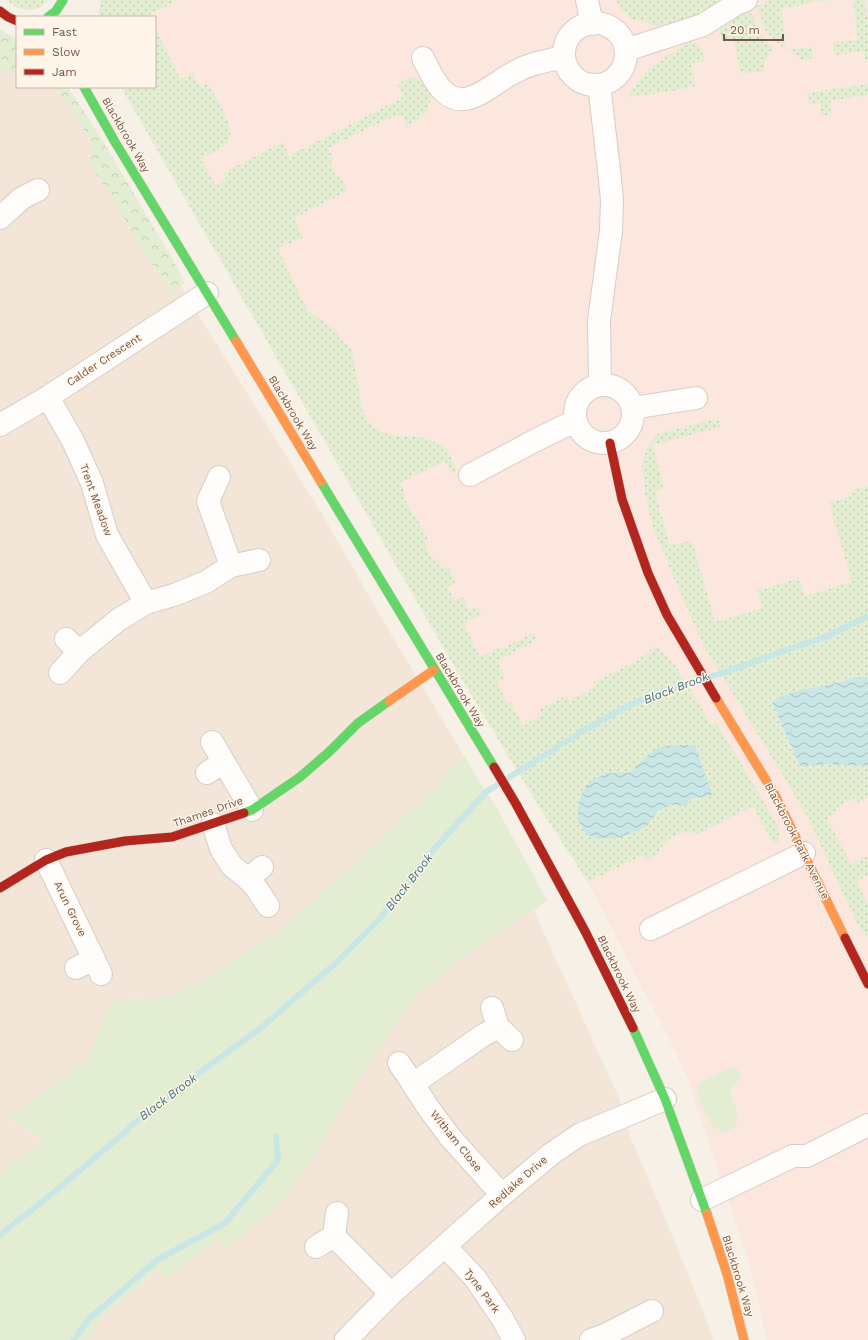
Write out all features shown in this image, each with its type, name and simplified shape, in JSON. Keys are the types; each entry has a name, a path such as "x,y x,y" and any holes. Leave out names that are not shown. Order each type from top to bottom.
{"street":[{"path":"49,16 56,11 63,0"},
{"path":"586,0 592,24"},
{"path":"626,50 703,25 736,4 746,0"},
{"path":"0,11 16,21"},
{"path":"592,24 604,24 614,30 622,39 626,50 626,60 623,69 608,82 599,85 587,84 576,78 568,69 564,57 565,47 575,31 583,26 592,24"},
{"path":"423,58 433,79 441,89 450,96 462,100 475,96 528,65 564,57"},
{"path":"599,85 610,170 612,200 611,231 599,320 600,385"},
{"name":"Blackbrook Way","path":"85,88 115,142 516,804 586,933 621,1004 664,1099 702,1200 727,1274 744,1340"},
{"path":"0,218 25,191"},
{"name":"Calder Crescent","path":"0,425 48,397 207,293"},
{"path":"600,385 609,385 624,392 630,400 633,408 633,419 629,430 621,438 610,443 599,443 588,439 580,432 575,421 574,411 582,394 590,388 600,385"},
{"name":"Trent Meadow","path":"48,397 73,441 92,483 107,535 146,603"},
{"path":"633,408 696,398"},
{"path":"470,475 575,421"},
{"name":"Blackbrook Park Avenue","path":"610,443 622,499 632,530 648,573 667,615 690,657 775,796 866,973"},
{"path":"219,477 200,501 231,566"},
{"path":"60,673 73,645 146,603 174,595 206,582 231,566 259,560"},
{"name":"Thames Drive","path":"0,888 46,860 66,852 124,841 172,837 252,810 300,777 329,752 358,723 403,690 434,670"},
{"path":"212,742 215,767 252,810"},
{"path":"213,824 221,849 232,866 255,873 257,889 268,906"},
{"path":"651,929 804,853"},
{"name":"Arun Grove","path":"46,860 90,967"},
{"path":"413,1084 482,1036 501,1025"},
{"name":"Witham Close","path":"399,1063 427,1106 450,1137 502,1195"},
{"name":"Redlake Drive","path":"346,1340 391,1294 502,1195 551,1154 579,1135 664,1099"},
{"path":"702,1200 794,1156 807,1156 868,1125"},
{"path":"337,1213 325,1241 391,1294"},
{"name":"Tyne Park","path":"445,1246 475,1278 502,1318 514,1340"},
{"path":"591,1340 603,1336 652,1311"}],"shaded area":[{"path":"101,0 868,0 868,1340 767,1340 750,1268 728,1197 692,1095 689,1081 667,1035 588,882 538,805 457,671 122,88 156,88 156,16 98,16"},
{"path":"0,70 16,73 16,88 54,88 73,111 92,145 322,514 395,641 464,756 420,802 280,931 208,977 169,998 110,1001 89,1058 9,1120 45,1140 0,1173"},
{"path":"534,911 619,1098 630,1136 707,1321 713,1340 88,1340 103,1315 159,1269 167,1279 218,1237 227,1248 281,1202 319,1148 356,1083 394,1026 418,994 466,955 523,916"}],"green space":[{"path":"7,0 49,0 39,8 28,10 17,7"},
{"path":"101,0 178,0 149,16 98,16"},
{"path":"616,0 721,0 707,11 690,19 652,26 646,21 632,20 621,9"},
{"path":"770,0 837,0 809,2 809,4 781,8 786,49 768,34 761,21 757,6"},
{"path":"853,0 865,0 868,22 868,60 865,61 864,51 835,55 833,43 858,40"},
{"path":"744,12 752,14 761,34 773,49 764,62 765,71 741,74 734,39 722,41 720,31 723,24"},
{"path":"0,29 16,39 16,73 0,70"},
{"path":"156,30 181,79 193,73 200,87 208,84 225,114 230,131 230,138 226,144 201,159 216,186 227,180 223,173 283,142 289,156 404,97 397,84 410,77 421,80 427,84 431,97 429,107 418,121 405,126 403,115 389,118 328,148 334,160 330,162 337,177 341,176 348,191 294,218 303,237 278,249 308,311 337,331 342,341 352,349 362,409 368,422 380,431 396,436 416,436 441,445 444,444 455,466 456,472 452,474 445,461 400,483 406,496 404,498 412,514 414,513 428,540 424,542 433,560 437,559 443,569 448,567 456,582 448,587 455,601 463,597 470,611 478,607 482,614 464,623 480,657 499,648 503,648 533,633 537,640 497,661 505,678 497,682 507,703 511,702 523,725 543,715 540,709 566,696 569,701 596,687 594,682 635,662 656,646 676,666 711,724 716,722 777,824 779,829 779,841 773,844 753,806 698,834 685,832 670,838 660,848 657,854 646,860 643,855 588,882 538,805 457,671 122,88 156,88","holes":["637,766 705,797 692,799 686,806 672,806 659,811 647,826 607,774 629,773"]},
{"path":"691,42 702,48 704,57 704,61 691,63 695,86 679,90 629,97 634,87 647,71 664,58"},
{"path":"812,47 813,58 802,60 787,50"},
{"path":"868,84 868,95 830,101 832,114 822,116 820,102 809,104 807,93"},
{"path":"54,88 69,88 98,133 178,268 184,283 173,293 166,286 90,164 92,145 73,111"},
{"path":"715,419 719,421 721,427 653,445 664,488 656,491 657,500 670,546 692,540 715,622 762,608 757,591 799,578 805,596 852,582 829,503 852,496 851,491 868,486 868,677 855,677 830,685 828,764 868,766 868,798 858,803 855,798 836,808 838,812 827,818 851,864 866,856 868,861 868,875 857,881 868,904 868,937 857,923 809,820 705,648 680,593 652,524 645,492 642,463 648,445 658,434"},
{"path":"464,756 500,814 547,900 534,911 523,916 466,955 418,994 394,1026 356,1083 319,1148 281,1202 227,1248 218,1238 167,1279 159,1269 103,1315 88,1340 0,1340 0,1173 44,1140 8,1119 89,1058 110,1001 169,998 208,977 280,931 420,802"},
{"path":"730,1068 737,1069 741,1075 740,1080 733,1085 730,1093 736,1109 737,1121 736,1126 730,1130 722,1132 714,1127 708,1119 698,1094 698,1088 699,1084 713,1075"}],"water":[{"path":"855,677 868,677 868,766 828,764 800,766 772,702 785,695"},
{"path":"695,745 712,795 692,799 686,806 671,805 658,811 647,826 621,837 602,839 587,835 579,822 578,808 587,785 598,777 605,775 613,773 629,773 650,753 660,747"}],"waterway":[{"name":"Black Brook","path":"0,1235 58,1189 133,1124 262,1027 338,961 381,917 434,849 486,792 586,729 624,708 656,693 722,673 827,636 868,616"},
{"path":"74,1340 88,1320 157,1260 225,1223 278,1160 276,1136"}],"traffic: fast":[{"path":"49,16 56,11 63,0"},
{"path":"85,88 115,142 236,341"},
{"path":"321,482 494,767"},
{"path":"244,813 252,810 300,777 329,752 358,723 389,701"},
{"path":"633,1028 665,1099 707,1214"}],"traffic: slow":[{"path":"236,341 321,482"},
{"path":"389,701 434,670"},
{"path":"716,698 775,795 845,938"},
{"path":"707,1214 727,1274 744,1340"}],"traffic: jam":[{"path":"0,11 16,21"},
{"path":"610,443 622,499 648,573 667,615 716,698"},
{"path":"494,767 516,804 586,933 633,1028"},
{"path":"0,888 46,860 66,852 125,841 172,837 244,813"},
{"path":"845,938 868,984"}]}
